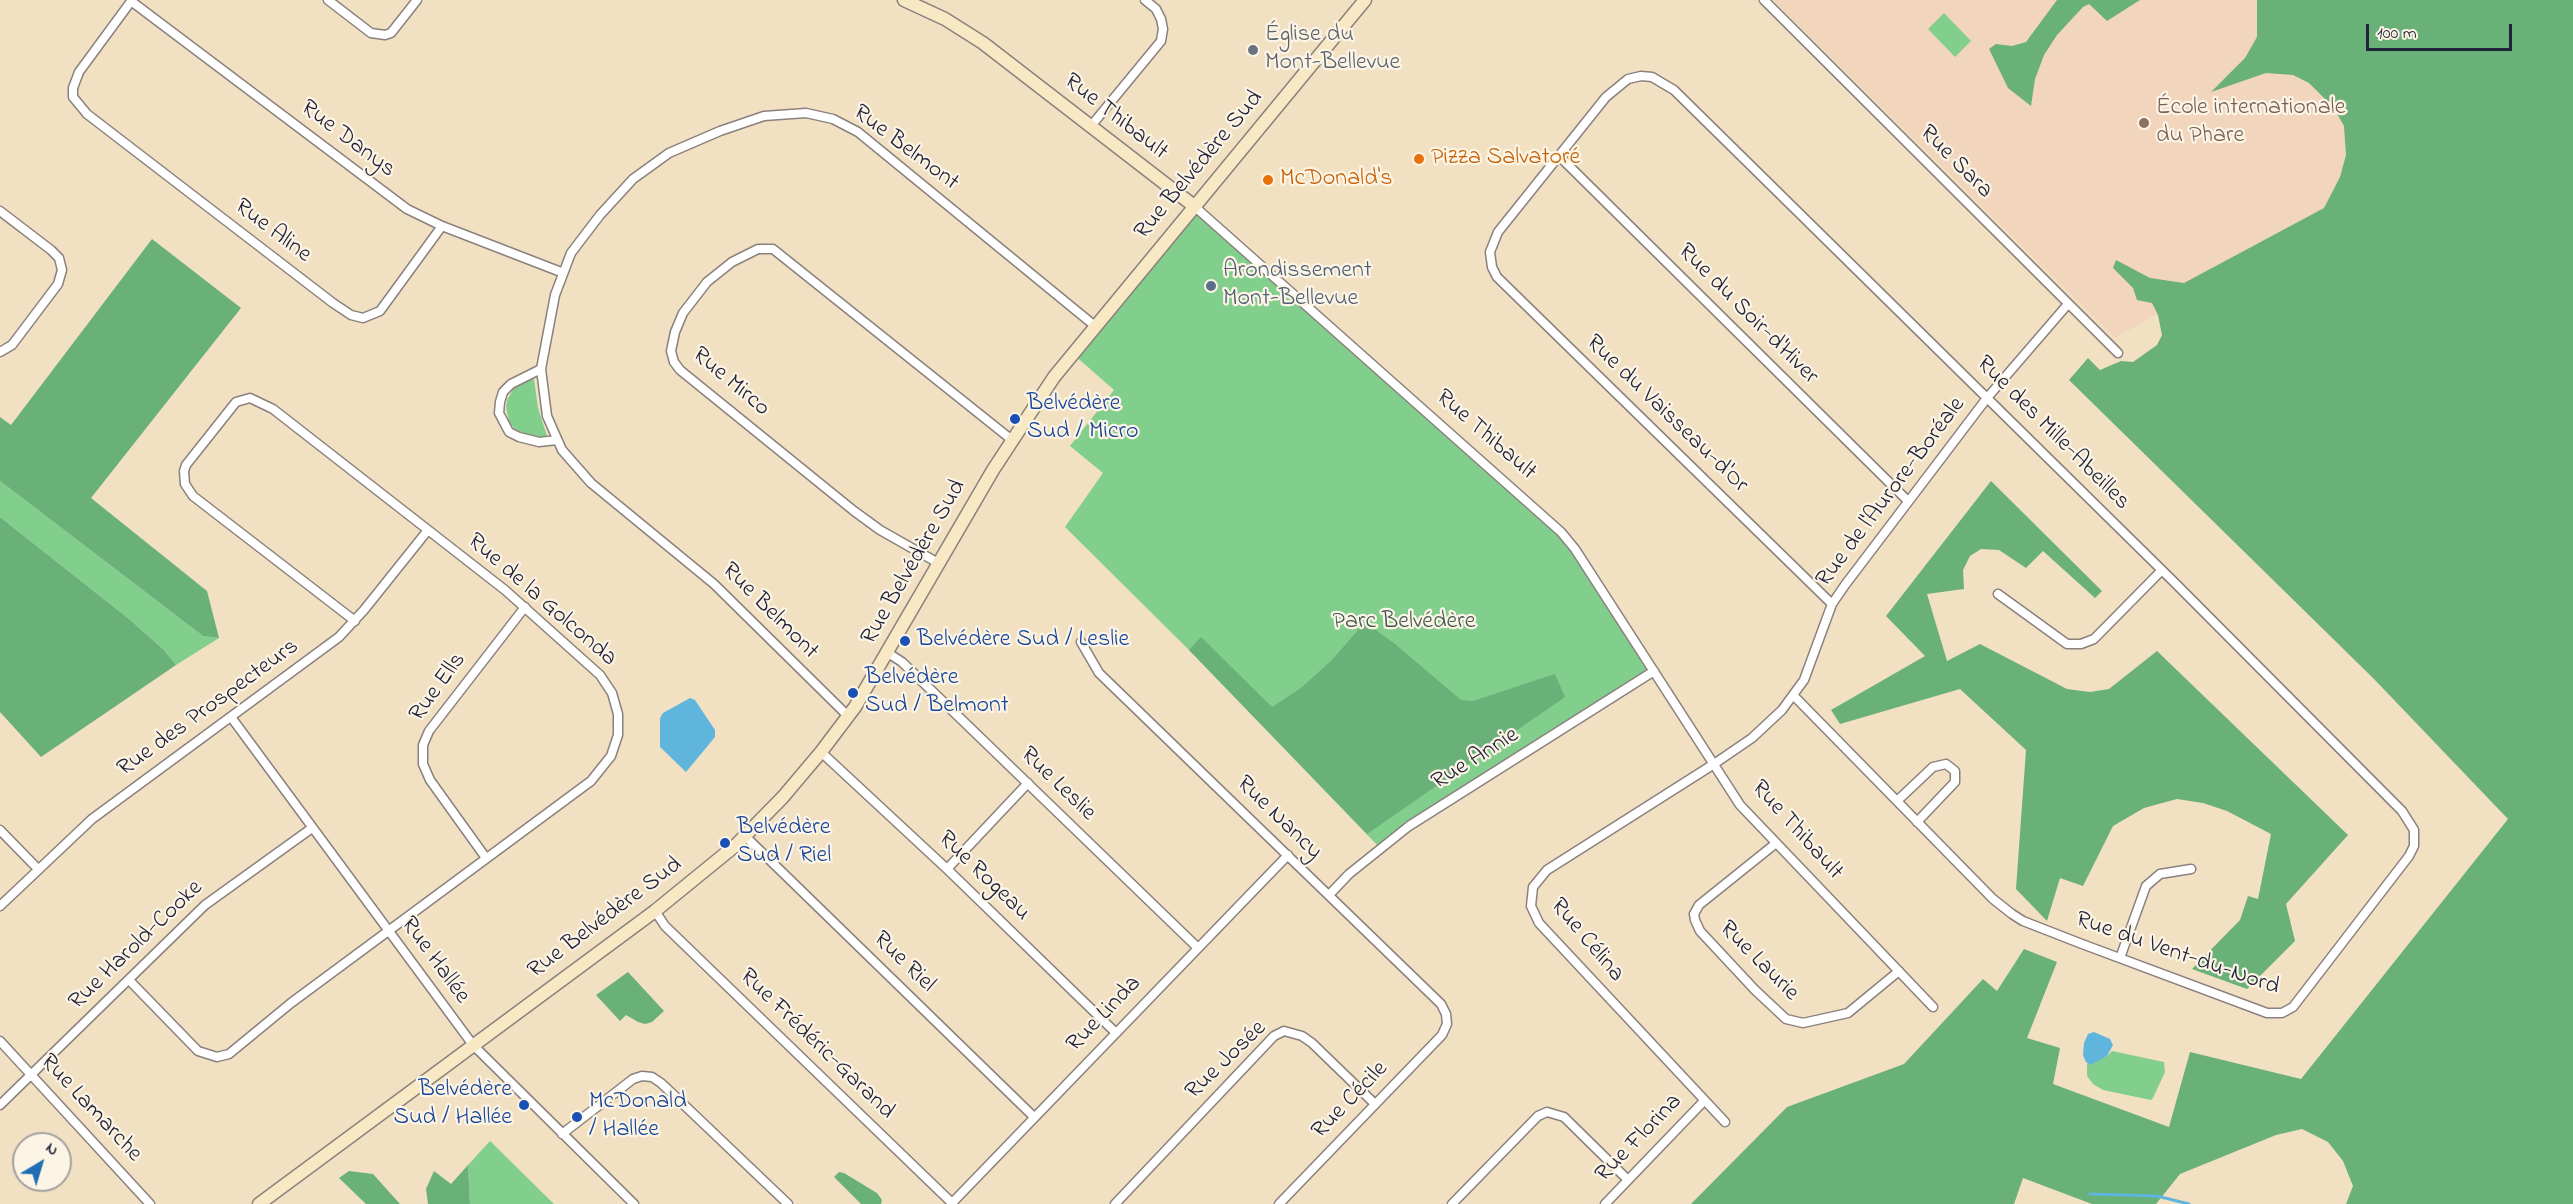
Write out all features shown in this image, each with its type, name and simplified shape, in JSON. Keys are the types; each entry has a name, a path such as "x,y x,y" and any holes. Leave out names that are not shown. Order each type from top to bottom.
{"street":[{"path":"328,0 371,33 385,35 391,33 417,0"},
{"name":"Rue Thibault","path":"904,0 945,19 983,43 1194,206 1561,532 1575,549 1740,805 1933,1007"},
{"path":"1091,126 1161,41 1163,29 1161,19 1156,9 1145,0"},
{"name":"Rue Belvédère Sud","path":"259,1204 655,911 745,836 821,752 848,716 888,653 1012,440 1054,377 1365,0"},
{"name":"Rue Sara","path":"1764,0 2118,353"},
{"name":"Rue Aline","path":"131,1 79,72 73,88 73,97 87,114 333,303 351,315 363,318 372,315 387,303 442,226"},
{"name":"Rue Danys","path":"131,1 407,208 442,226 561,272"},
{"name":"Rue des Mille-Abeilles","path":"1559,156 1606,97 1628,79 1641,75 1652,77 1674,90 2162,570 2402,811 2414,830 2415,840"},
{"name":"Rue Belmont","path":"848,716 697,568 584,477 568,459 557,440 543,401 541,369 546,333 561,272 578,242 633,179 656,161 682,147 764,116 806,113 833,119 858,132 1095,326"},
{"name":"Rue du Vaisseau-d'Or","path":"1559,156 1504,223 1492,244 1490,260 1497,277 1832,604"},
{"name":"Rue du Soir-d'Hiver","path":"1559,156 1908,501"},
{"path":"0,211 51,250 58,258 62,270 58,284 12,345 0,352"},
{"name":"Rue Mirco","path":"940,564 861,516 680,370 674,362 671,351 675,332 686,307 707,282 732,262 758,249 773,249 1012,440"},
{"name":"Rue de l'Aurore-Boréale","path":"1714,764 1766,726 1794,696 1812,663 1832,604 1987,398 2068,304"},
{"path":"541,369 517,379 503,392 499,413 509,432 519,437 539,442 557,440"},
{"name":"Rue de la Golconda","path":"129,980 198,1051 210,1057 223,1056 235,1050 274,1016 591,781 611,756 618,735 618,714 606,683 525,607 265,404 250,398 236,402 186,465 185,484 193,496 355,621"},
{"name":"Rue des Prospecteurs","path":"0,906 92,819 330,644 355,621 428,530"},
{"path":"1998,594 2067,644 2081,644 2094,639 2162,570"},
{"name":"Rue Ells","path":"486,858 429,780 423,764 423,745 429,731 525,607"},
{"name":"Rue Nancy","path":"1081,642 1099,673 1441,1004 1446,1014 1447,1024"},
{"name":"Rue Leslie","path":"888,653 902,662 1198,948"},
{"name":"Rue Annie","path":"1329,895 1349,874 1409,826 1654,671"},
{"name":"Rue du Vent-du-Nord","path":"1794,696 1993,899 2012,914 2023,921 2267,1013 2275,1014 2293,1007 2409,856 2415,840"},
{"name":"Rue Hallée","path":"231,717 473,1046 634,1204"},
{"name":"Rue Rogeau","path":"821,752 947,869 1116,1032"},
{"name":"Rue Célina","path":"1714,764 1547,870 1538,878 1531,897 1534,915 1539,923 1725,1122"},
{"path":"1897,801 1933,767 1946,764 1955,771 1955,782 1917,822"},
{"path":"947,869 1028,783"},
{"name":"Rue Harold-Cooke","path":"0,1105 205,905 312,828"},
{"path":"0,830 38,869"},
{"name":"Rue Riel","path":"745,836 1034,1117"},
{"name":"Rue Laurie","path":"1775,844 1699,904 1694,914 1700,931 1755,990 1786,1018 1803,1023 1848,1013 1899,971"},
{"name":"Rue Linda","path":"953,1204 1034,1117 1288,855"},
{"path":"2120,958 2146,886 2160,874 2191,869"},
{"name":"Rue Frédéric-Garand","path":"655,911 665,926 953,1204"},
{"name":"Rue Cécile","path":"1279,1204 1442,1035 1447,1024"},
{"name":"Rue Josée","path":"1115,1204 1274,1036 1284,1031 1302,1036 1312,1043 1375,1104"},
{"name":"Rue Lamarche","path":"0,1041 150,1204"},
{"path":"562,1134 633,1079 642,1076 652,1077 789,1204"},
{"name":"Rue Florina","path":"1605,1204 1704,1101"},
{"path":"1452,1204 1538,1116 1547,1112 1564,1117 1628,1180"}],"shaded area":[{"name":"École internationale du Phare","path":"1773,0 2364,0 2402,174 2115,338"}],"green space":[{"path":"2057,0 2140,0 2107,21 2089,4 2083,7 2057,35 2044,55 2035,79 2031,106 2008,88 1989,49 1996,44 2012,46 2026,42"},
{"path":"2257,0 2573,0 2573,1204 2346,1204 2353,1186 2343,1161 2328,1142 2302,1129 2276,1135 2180,1174 2156,1204 2092,1204 2023,1178 2014,1204 1691,1204 1787,1107 1904,1064 1983,979 1997,991 2024,949 2057,962 2027,1038 2060,1048 2053,1084 2169,1127 2190,1052 2301,1079 2508,819 2373,678 2069,380 2088,358 2100,370 2121,361 2133,362 2157,345 2162,335 2158,315 2152,303 2137,300 2133,288 2113,268 2116,260 2150,278 2184,283 2324,208 2340,177 2346,155 2344,126 2334,108 2309,83 2293,75 2266,73 2211,92 2245,58 2257,37"},
{"path":"1944,13 1971,41 1955,57 1928,29"},
{"name":"Parc Belvédère","path":"1194,206 1554,525 1654,671 1380,848 1189,650 1065,527 1103,473 1070,446 1114,390 1072,353"},
{"path":"152,239 241,308 91,498 207,591 219,638 203,636 0,481 0,417 11,425"},
{"path":"534,379 538,408 547,436 540,438 533,438 514,428 509,422 506,407 514,388 527,380"},
{"path":"0,481 203,636 219,638 176,665 164,650 129,619 0,517"},
{"path":"1991,481 2102,591 2095,598 2043,551 2026,568 1999,550 1981,549 1970,556 1963,570 1964,589 1927,594 1947,661 1980,644 2067,689 2090,692 2109,689 2157,651 2348,835 2286,904 2295,941 2247,989 2192,969 2240,920 2248,896 2258,899 2271,834 2227,811 2203,803 2177,799 2144,808 2113,826 2083,886 2060,878 2047,921 2016,889 2026,750 1960,689 1840,724 1831,710 1925,656 1886,616"},
{"path":"0,517 129,619 164,650 176,665 41,757 0,712"},
{"path":"1365,622 1395,644 1461,700 1473,701 1555,674 1565,697 1367,834 1189,650 1201,637 1272,707 1301,688 1332,660"},
{"path":"628,972 664,1011 652,1022 645,1024 626,1015 620,1021 596,995"},
{"path":"2112,1051 2164,1062 2165,1072 2151,1100 2103,1090 2093,1084 2087,1076 2087,1064 2107,1056"},
{"path":"490,1141 554,1204 470,1204 468,1165"},
{"path":"468,1165 470,1204 428,1204 426,1189 434,1171 451,1184"},
{"path":"349,1171 373,1174 400,1204 366,1204 339,1178"},
{"path":"839,1172 877,1193 882,1200 881,1204 861,1204 834,1177"}],"water":[{"path":"690,698 695,700 715,730 715,737 686,772 660,747 660,718 663,713"},
{"path":"2094,1032 2110,1039 2113,1045 2107,1056 2090,1065 2083,1055 2084,1043 2088,1034"}],"waterway":[{"path":"2090,1194 2157,1196 2189,1204"}],"place":[{"name":"Église du Mont-Bellevue","path":"1253,50"},
{"name":"École internationale du Phare","path":"2144,123"},
{"name":"Pizza Salvatoré","path":"1419,159"},
{"name":"McDonald's","path":"1268,180"},
{"name":"Arondissement Mont-Bellevue","path":"1211,286"},
{"name":"Belvédère Sud / Micro","path":"1015,419"},
{"name":"Belvédère Sud / Leslie","path":"905,641"},
{"name":"Belvédère Sud / Belmont","path":"853,693"},
{"name":"Belvédère Sud / Riel","path":"725,843"},
{"name":"Belvédère Sud / Hallée","path":"524,1105"},
{"name":"McDonald / Hallée","path":"577,1117"}]}
